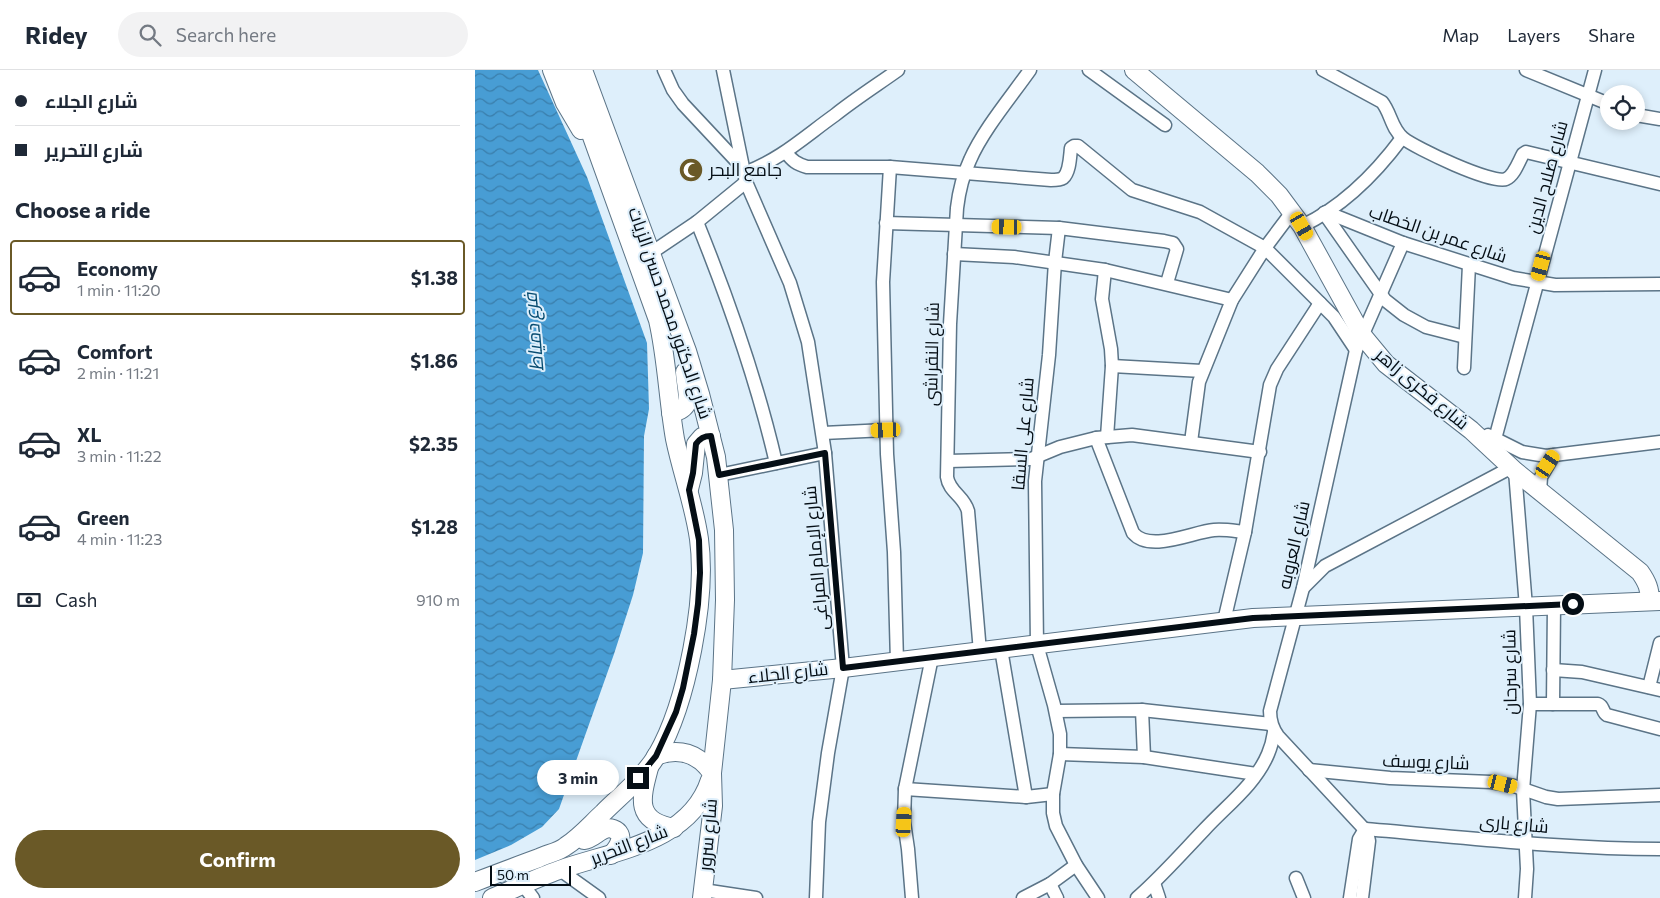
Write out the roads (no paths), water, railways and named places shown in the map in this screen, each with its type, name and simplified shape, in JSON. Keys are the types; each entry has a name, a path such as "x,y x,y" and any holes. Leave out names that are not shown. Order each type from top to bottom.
{"street":[{"path":"552,70 573,119 595,148"},
{"name":"شارع الدكتور محمد حسن الزيات","path":"567,70 652,299 658,320 666,362 671,413 699,540 700,573 698,604 683,688 676,712 653,761"},
{"name":"شارع الدكتور محمد حسن الزيات","path":"583,70 687,351 711,436 719,475 725,562 725,600 722,680 712,772"},
{"path":"664,70 673,90 683,104 744,174"},
{"name":"شارع الإمام المراغى","path":"723,70 744,174 773,242 804,325 823,433 843,668 828,753 819,822 816,898"},
{"path":"651,253 697,222 744,174 786,152 898,70"},
{"name":"شارع النقراشى","path":"980,652 968,511 963,500 951,490 948,484 950,315 957,208 964,174 979,144 1030,70"},
{"path":"1089,70 1165,125"},
{"name":"شارع فكرى زاهر","path":"1133,70 1257,173 1279,196 1297,219 1359,342 1378,355 1395,372 1471,430 1513,469 1640,572 1647,582 1655,601"},
{"path":"1323,70 1382,102 1397,132 1403,138 1418,148 1454,165 1500,180 1506,179 1511,175 1526,152 1660,184"},
{"path":"1526,70 1600,100"},
{"name":"شارع صلاح الدين","path":"1495,439 1595,70"},
{"path":"1645,116 1660,119"},
{"path":"1191,442 1202,371 1232,300 1265,248 1297,219 1325,213 1367,178 1403,138"},
{"path":"786,152 790,159 797,164 807,167 890,166 964,174 1051,180 1062,179 1067,172 1071,148 1078,146 1132,190 1200,212 1265,248 1359,342"},
{"path":"890,166 883,282 886,430 894,552 897,662"},
{"path":"1325,213 1385,300 1419,323 1436,330 1465,337"},
{"name":"شارع عمر بن الخطاب","path":"1325,213 1403,243 1513,278 1537,283 1574,285 1660,284"},
{"path":"697,222 740,336 767,423 777,463"},
{"path":"886,223 1059,228 1173,243 1177,249 1167,283"},
{"name":"شارع على السقا","path":"1059,228 1049,355 1036,457 1037,645 1056,711 1060,734 1060,754 1053,794 1053,813 1056,826 1076,864 1098,898"},
{"name":"شارع العروبه","path":"1137,898 1154,883 1240,794 1256,774 1268,754 1273,728 1270,718 1272,702 1303,588 1359,342 1403,243"},
{"path":"954,254 1014,257 1105,270 1167,283 1232,300"},
{"path":"1464,368 1469,265"},
{"path":"1105,270 1102,299 1111,349 1112,366 1101,437 1133,533 1142,540 1155,542 1217,529 1245,532"},
{"path":"1224,621 1245,532 1270,385 1277,369 1320,303"},
{"path":"671,413 683,409 688,402 685,369 687,351"},
{"path":"1112,366 1202,371"},
{"path":"823,433 886,430"},
{"path":"1471,430 1522,452 1538,455 1554,456 1660,442"},
{"path":"948,461 1019,460 1036,457 1060,447 1101,437 1131,435 1260,452"},
{"path":"689,490 696,444 702,437 711,436"},
{"path":"719,475 825,453"},
{"path":"1540,491 1541,477 1554,456"},
{"path":"1303,588 1325,566 1513,469"},
{"name":"شارع سرحان","path":"1513,469 1526,607 1530,704 1523,790 1527,870 1525,898"},
{"name":"شارع الجلاء","path":"722,680 897,662 1224,621 1443,609 1655,601"},
{"path":"1553,605 1553,704"},
{"path":"1553,670 1582,672 1654,689 1660,643"},
{"path":"1001,649 1026,797"},
{"path":"912,898 904,822 905,789 932,657"},
{"path":"1530,704 1598,704 1602,706 1607,715 1660,730"},
{"path":"1142,710 1144,757"},
{"path":"1056,711 1142,710 1273,728 1309,770 1365,828 1359,839 1361,898"},
{"path":"674,828 655,823 645,813 643,807 642,793 653,761 666,752 688,753 706,764 712,772"},
{"path":"1060,754 1144,757 1256,774"},
{"name":"شارع التحرير","path":"475,882 565,847 577,838 653,761"},
{"name":"شارع يوسف","path":"1309,770 1390,778 1491,782 1558,799 1660,795"},
{"name":"شارع التحرير","path":"492,898 528,892 559,870 611,855 674,828 694,809 705,792 712,772"},
{"name":"شارع سرور","path":"702,894 713,806 712,772"},
{"path":"905,789 1026,797 1053,794"},
{"path":"577,838 588,839 601,830 612,828 620,836 620,842 611,855"},
{"name":"شارع بارى","path":"1365,828 1525,843 1625,849 1660,849"},
{"path":"1023,898 1050,884 1076,864"},
{"path":"559,870 599,898"},
{"path":"1296,878 1304,898"},
{"path":"1154,883 1159,898"},
{"path":"1050,884 1057,898"},
{"path":"702,894 757,898"}],"water":[{"name":"فرع دمياط","path":"475,70 538,70 587,177 647,343 649,409 644,436 643,553 633,595 614,654 559,809 542,827 511,845 475,860"}],"place":[{"name":"جامع البحر","path":"691,170"}]}
